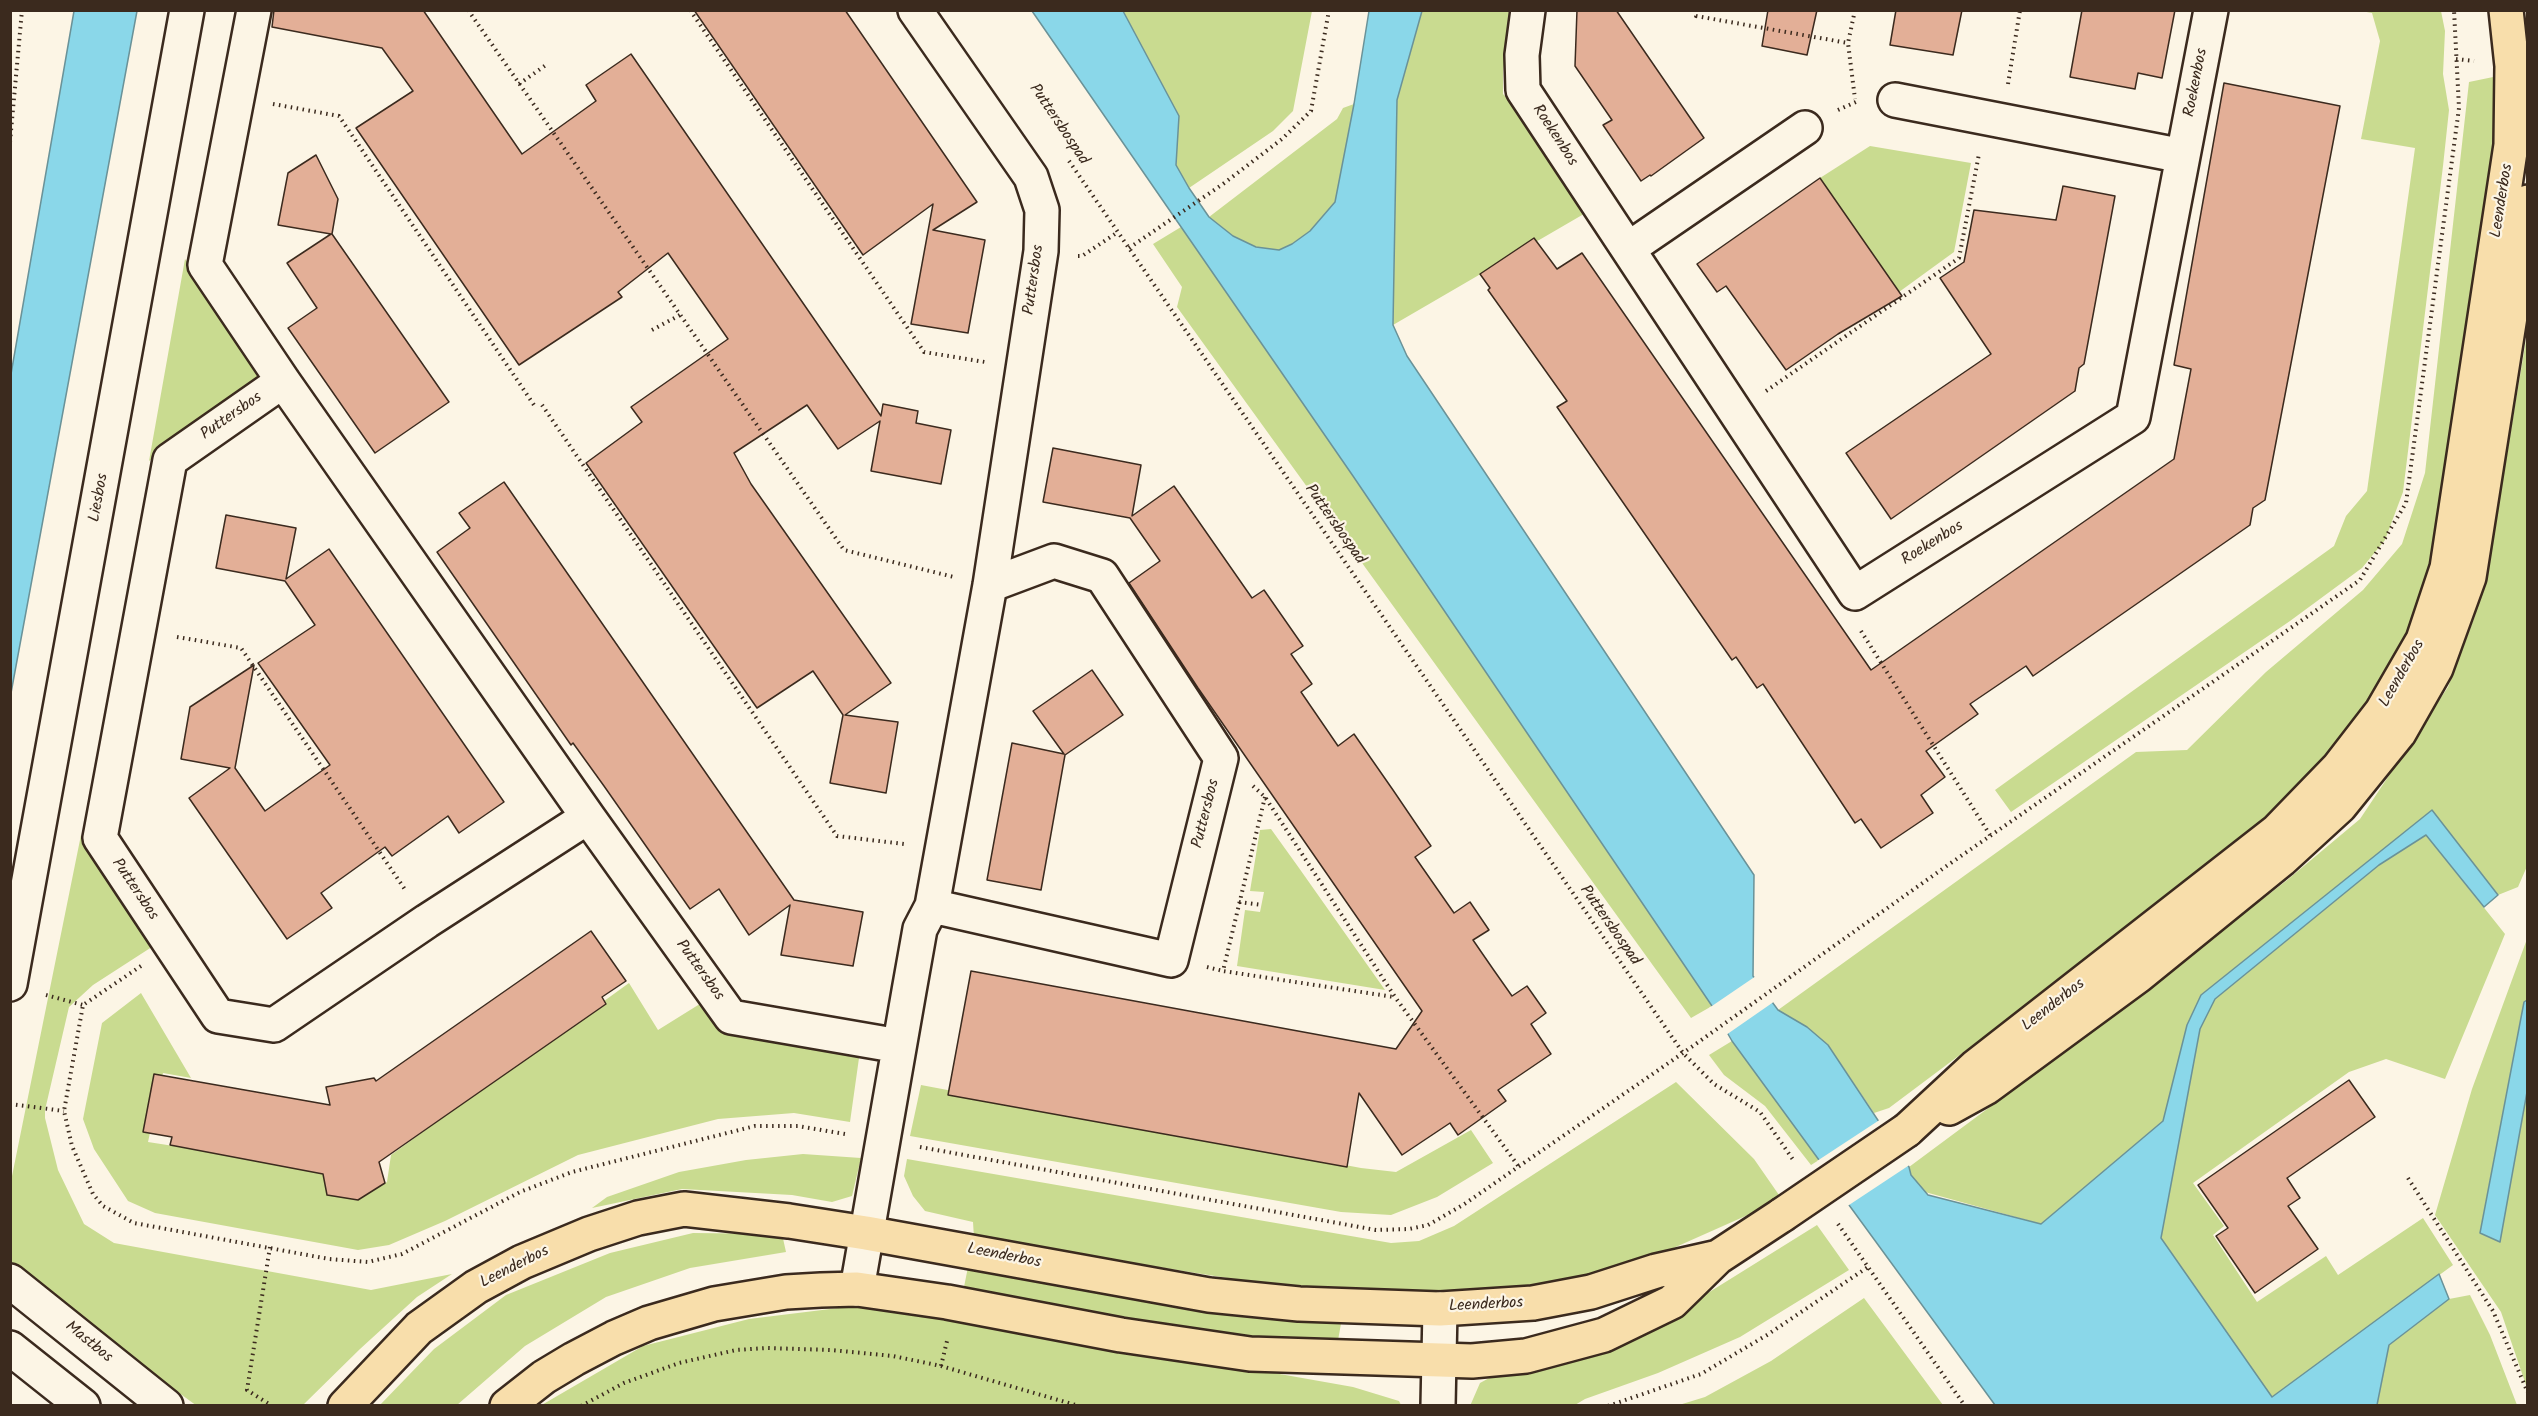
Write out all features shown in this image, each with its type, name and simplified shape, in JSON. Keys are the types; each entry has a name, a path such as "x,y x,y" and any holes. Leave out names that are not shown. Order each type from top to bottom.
{"main road":[{"name":"Leenderbos","path":"1907,1130 1975,1067 2277,831 2346,759 2382,711 2423,640 2447,568 2511,144 2512,66 2506,10"},
{"path":"2523,10 2528,12"},
{"name":"Leenderbos","path":"507,1406 544,1377 614,1338 680,1312 786,1292 857,1289 955,1304 1208,1350 1292,1356 1440,1360 1499,1360 1526,1356 1604,1335 1672,1302 1718,1257 1907,1130 1987,1087 2138,976 2282,860 2340,806 2399,733 2436,668 2469,577 2528,202"},
{"name":"Leenderbos","path":"345,1406 419,1328 476,1287 522,1262 589,1234 638,1218 684,1209 789,1221 866,1233 1209,1295 1299,1304 1440,1309 1509,1306 1563,1298 1623,1284 1656,1271 1718,1257"}],"street":[{"name":"Liesbos","path":"25,989 187,10"},
{"name":"Puttersbos","path":"254,10 205,265 283,381 731,1017 899,1046"},
{"name":"Puttersbos","path":"857,1289 921,929 932,906 990,585 1041,251 1042,210 1031,177 915,10"},
{"name":"Roekenbos","path":"1528,10 1522,55 1523,90 1855,593 2133,417 2211,10"},
{"path":"1894,100 2183,156"},
{"path":"1628,249 1805,128"},
{"name":"Puttersbos","path":"283,381 170,460 100,838 218,1016 274,1025 427,921 588,817"},
{"name":"Puttersbos","path":"932,906 1171,960 1221,758 1102,576 1054,561 990,585"},
{"name":"Mastbos","path":"10,1281 166,1406"},
{"path":"1438,1406 1440,1309"},
{"path":"10,1348 83,1406"}],"path":[{"path":"10,142 22,10"},
{"path":"468,10 844,550 990,585"},
{"path":"690,10 924,352 1023,368"},
{"path":"1129,249 1223,184 1282,139 1311,111 1329,10"},
{"path":"1697,10 1696,16 1848,43"},
{"path":"1855,10 1848,43 1856,101"},
{"path":"1736,412 1959,258 2020,10"},
{"path":"171,945 83,1005 64,1112 72,1146 85,1179 103,1206 134,1223 350,1261 387,1259 420,1246 520,1192 554,1178 755,1126 798,1126 1360,1227 1392,1231 1428,1225 1446,1216 1519,1167 1990,836 2360,580 2406,503 2459,108 2454,10"},
{"path":"519,84 546,65"},
{"path":"237,97 339,116 536,408"},
{"path":"1805,128 1856,101 1894,100"},
{"name":"Puttersbospad","path":"1065,155 1683,1053"},
{"path":"652,330 680,315"},
{"path":"542,405 837,836 942,849"},
{"path":"1855,593 1847,609 1990,836"},
{"path":"138,630 241,648 427,921"},
{"path":"1221,758 1265,797 1395,997 1519,1167"},
{"path":"1265,797 1224,971 1395,997"},
{"path":"1239,902 1262,905"},
{"path":"25,989 83,1005"},
{"path":"10,1104 64,1112"},
{"path":"2408,1178 2493,1311 2528,1393"},
{"path":"270,1247 247,1390 272,1406"},
{"path":"1608,1406 1701,1374 1767,1335 1868,1268"},
{"path":"581,1406 624,1383 679,1363 736,1350 767,1348 831,1350 894,1356 941,1366 1079,1406"}],"green space":[{"path":"1123,11 1312,11 1293,111 1273,131 1189,188 1176,165 1179,116"},
{"path":"1422,11 1512,11 1503,71 1503,94 1521,113 1589,211 1393,325 1397,100"},
{"path":"2361,11 2441,11 2445,31 2443,74 2449,110 2403,492 2385,540 2362,568 2290,621 2011,812 1995,790 2334,546 2346,516 2367,491 2415,148 2361,139 2380,41 2372,13"},
{"path":"2498,76 2500,125 2427,594 2374,692 2335,747 2252,836 1889,1108 1874,1113 1828,1045 1778,1010 2136,752 2187,750 2266,672 2363,590 2402,544 2425,473 2469,82"},
{"path":"1354,104 1335,202 1310,231 1279,250 1256,248 1233,236 1209,217 1337,119 1343,108"},
{"path":"1870,146 1971,163 1954,252 1899,292 1820,178"},
{"path":"1181,227 1353,476 1712,1006 1691,1018 1177,307 1182,287 1153,244"},
{"path":"185,259 269,379 149,461"},
{"path":"2527,334 2528,864 2518,887 2498,895 2431,811 2201,995 2187,1025 2164,1121 2041,1224 1925,1192 1911,1175 1909,1167 2068,1049 2286,881 2360,819 2448,687 2475,616 2493,538"},
{"path":"1271,829 1385,990 1237,966 1245,910 1260,912 1264,892 1250,891 1260,830"},
{"path":"81,835 158,943 93,985 69,1007 45,1118 58,1170 84,1224 114,1243 371,1290 452,1274 417,1297 303,1405 197,1406 86,1325 11,1266 11,1181"},
{"path":"2426,835 2505,934 2445,1079 2386,1059 2349,1072 2193,1183 2224,1226 2213,1235 2257,1302 2326,1256 2338,1275 2423,1218 2453,1265 2272,1398 2161,1238 2200,1029 2215,999 2379,865"},
{"path":"2527,939 2527,1000 2524,1002 2480,1232 2500,1242 2527,1092 2526,1385 2501,1312 2435,1215 2472,1089"},
{"path":"629,983 658,1030 703,1002 859,1058 850,1122 794,1113 718,1119 578,1155 445,1221 389,1245 358,1250 155,1213 128,1201 94,1149 83,1119 102,1023 141,993 191,1078 163,1073 148,1142 328,1170 359,1198 387,1182 391,1155"},
{"path":"1732,1041 1819,1160 1811,1165 1765,1106 1724,1075 1709,1055"},
{"path":"1676,1082 1754,1159 1779,1195 1750,1214 1660,1254 1585,1278 1433,1296 1253,1282 974,1238 973,1222 925,1211 913,1196 904,1176 907,1159 1391,1243 1419,1241 1454,1226"},
{"path":"921,1085 1361,1168 1396,1172 1471,1130 1493,1163 1437,1197 1391,1215 1341,1212 910,1136"},
{"path":"803,1154 861,1158 852,1196 832,1202 792,1195 682,1189 592,1208 607,1197 679,1172 746,1160"},
{"path":"1817,1225 1849,1270 1740,1337 1658,1373 1585,1399 1575,1405 1470,1406 1480,1383 1526,1358 1695,1301"},
{"path":"693,1233 782,1234 786,1252 690,1268 606,1297 525,1346 457,1405 379,1406 434,1349 506,1295 610,1253"},
{"path":"969,1262 1342,1318 1337,1346 1262,1341 963,1292"},
{"path":"2470,1295 2490,1335 2517,1405 2377,1406 2389,1345 2449,1299"},
{"path":"1864,1298 1943,1405 1679,1405 1705,1397 1771,1361"},
{"path":"879,1303 1353,1387 1399,1401 1401,1405 540,1406 643,1346 749,1319"}],"water":[{"path":"74,11 137,11 11,693 11,374"},
{"path":"1032,11 1123,11 1179,116 1176,165 1189,188 1209,217 1233,236 1256,247 1279,250 1310,231 1335,202 1369,11 1422,11 1397,100 1393,325 1407,356 1754,875 1753,976 1778,1010 1807,1027 1828,1045 1909,1167 1911,1175 1928,1195 2041,1224 2163,1121 2187,1025 2201,995 2432,810 2498,895 2484,907 2426,835 2379,865 2215,999 2200,1029 2161,1238 2272,1397 2439,1274 2449,1299 2389,1345 2377,1405 1995,1405 1732,1041 1712,1006 1353,476"},
{"path":"2527,1000 2527,1092 2500,1242 2480,1233 2524,1002"}],"pier":[{"path":"1756,976 1775,1001 1726,1035 1709,1008"},
{"path":"1881,1119 1911,1164 1846,1207 1817,1161"}],"building":[{"path":"274,10 423,10 522,154 596,101 586,85 631,54 881,416 883,404 918,411 916,423 951,430 941,484 871,471 880,421 838,449 807,405 734,453 751,484 891,683 845,715 898,722 886,793 830,783 843,715 813,671 757,708 586,463 642,422 631,407 728,339 668,253 618,292 622,297 519,365 356,128 413,91 382,48 272,27"},
{"path":"694,10 845,10 977,202 933,230 985,240 968,333 911,324 933,204 863,255"},
{"path":"1577,10 1616,10 1704,138 1641,181 1603,125 1612,120 1575,66"},
{"path":"1768,10 1817,10 1807,55 1762,46"},
{"path":"1896,10 1962,10 1953,55 1890,45"},
{"path":"2082,10 2175,10 2162,78 2138,73 2135,89 2070,77"},
{"path":"2224,83 2340,106 2265,500 2253,508 2250,525 2033,676 2026,666 1970,704 1978,714 1926,751 1945,777 1921,795 1933,813 1881,848 1861,819 1855,823 1763,684 1757,688 1736,657 1732,660 1557,407 1567,401 1488,290 1490,288 1480,274 1534,238 1557,269 1582,253 1871,670 2174,459 2191,369 2174,365"},
{"path":"316,155 338,199 332,234 449,402 375,453 288,328 317,308 287,263 331,234 278,225 288,173"},
{"path":"1820,178 1902,296 1838,334 1786,370 1726,286 1717,292 1697,264"},
{"path":"2063,186 2115,196 2084,364 2079,368 2075,391 1891,519 1846,453 1991,354 1940,278 1964,262 1974,210 2056,220"},
{"path":"1053,448 1141,465 1132,516 1174,486 1252,598 1264,590 1303,646 1291,654 1312,684 1301,692 1338,746 1354,734 1393,790 1431,846 1415,857 1454,913 1470,902 1489,930 1473,940 1512,996 1527,986 1546,1013 1531,1024 1551,1054 1498,1090 1506,1101 1458,1135 1450,1123 1402,1155 1359,1093 1347,1167 948,1095 971,971 1396,1049 1422,1011 1198,688 1129,583 1160,561 1130,518 1043,502"},
{"path":"504,482 794,900 863,912 853,966 781,955 790,905 749,935 719,889 690,909 573,743 571,745 437,552 470,528 459,513"},
{"path":"226,515 296,528 286,579 329,549 504,802 459,833 448,816 392,856 385,847 321,893 332,908 287,939 189,798 230,768 181,759 190,707 254,665 235,768 265,811 330,765 258,663 315,625 285,581 216,568"},
{"path":"1092,670 1123,715 1065,755 1041,890 987,880 1012,743 1064,754 1033,711"},
{"path":"591,931 626,981 602,997 606,1004 379,1162 385,1183 358,1200 327,1195 323,1174 170,1145 172,1137 143,1132 154,1074 330,1105 326,1087 374,1078 376,1081"},
{"path":"2349,1080 2375,1117 2287,1178 2300,1198 2288,1206 2318,1249 2255,1293 2216,1236 2228,1228 2198,1185"}]}
